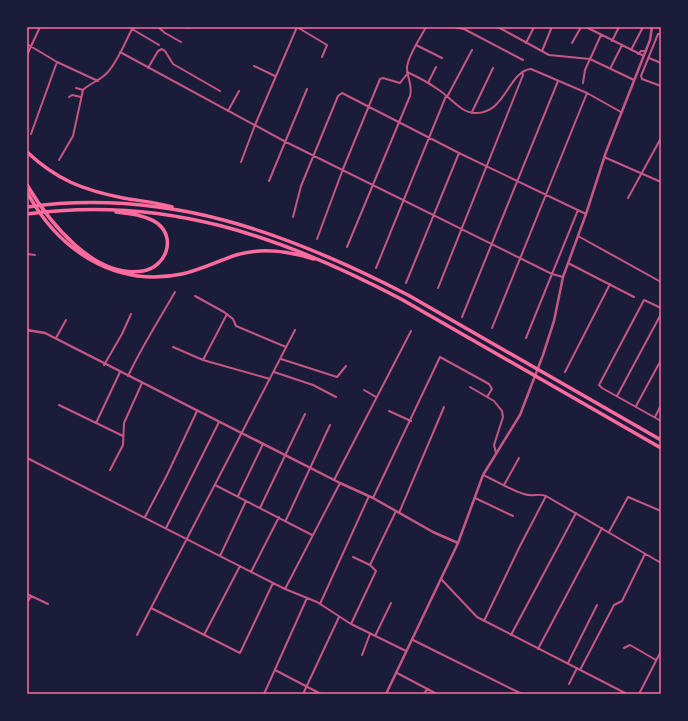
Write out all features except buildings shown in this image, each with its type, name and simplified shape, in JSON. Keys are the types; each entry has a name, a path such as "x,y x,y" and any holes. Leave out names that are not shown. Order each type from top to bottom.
{"highway":[{"path":"27,152 47,170 74,185 97,192 167,205 186,211"},
{"path":"27,185 32,197"},
{"path":"27,192 53,226 73,247 93,262 111,270 135,276 153,277 184,273 238,255 265,250 288,252 330,264"},
{"path":"27,207 70,202 141,204 186,211 228,220 299,243 366,273 415,299 661,440"},
{"path":"53,226 81,250 118,269 144,271 161,262 167,249 167,242 164,230 158,224 142,216 100,209"},
{"path":"27,214 100,209 137,211 171,216 224,227 283,244 330,264 401,299 661,448"}],"street":[{"path":"27,55 40,27"},
{"path":"160,27 165,34 181,42"},
{"path":"241,162 275,76 297,27 327,45 322,57"},
{"path":"347,247 411,92 407,65 426,27"},
{"path":"454,27 464,29 523,60"},
{"path":"498,27 550,55 590,59 634,80"},
{"path":"526,43 534,27"},
{"path":"572,43 581,27"},
{"path":"586,27 644,56"},
{"path":"612,41 619,27"},
{"path":"631,50 643,27"},
{"path":"386,694 458,543 483,475 517,422 529,393 554,321 563,277 586,214 604,157 650,40 652,27"},
{"path":"59,160 73,136 83,90 88,85 98,81 107,73 133,28 159,45"},
{"path":"542,51 551,29"},
{"path":"661,34 658,34 641,77 661,86"},
{"path":"583,83 584,75 590,59 601,35"},
{"path":"27,44 57,62 98,81"},
{"path":"416,45 442,58"},
{"path":"611,68 622,45"},
{"path":"148,68 158,51 162,49 165,51 173,64 220,91"},
{"path":"376,268 428,137 472,50"},
{"path":"638,54 641,51 646,51"},
{"path":"120,52 284,141 552,274 563,277"},
{"path":"649,58 661,63"},
{"path":"31,134 57,62"},
{"path":"254,66 275,76"},
{"path":"428,83 436,67"},
{"path":"472,112 493,68"},
{"path":"407,73 428,83 464,109 472,112 482,112 498,104 522,72 526,69 535,70 587,93 621,112"},
{"path":"438,288 488,166 523,75 522,72"},
{"path":"317,239 343,169 381,78 400,83 407,73"},
{"path":"462,317 558,81"},
{"path":"76,88 83,90"},
{"path":"269,181 284,141 307,89"},
{"path":"228,111 239,91"},
{"path":"293,217 299,192 339,94 342,93 428,137 586,214"},
{"path":"492,328 522,259 587,93"},
{"path":"69,97 72,95 81,97"},
{"path":"628,198 661,138"},
{"path":"406,283 459,152"},
{"path":"604,157 661,182"},
{"path":"526,338 578,210"},
{"path":"578,236 661,282"},
{"path":"27,254 35,255"},
{"path":"568,263 634,297"},
{"path":"566,372 610,284"},
{"path":"128,376 145,342 175,292"},
{"path":"195,296 227,314 232,319 234,325 286,347"},
{"path":"661,308 644,300 599,383 602,388 661,421"},
{"path":"104,365 122,334 131,314"},
{"path":"203,360 227,314"},
{"path":"617,396 661,314"},
{"path":"56,338 66,320"},
{"path":"27,330 39,331 56,338 104,365 373,498 458,543"},
{"path":"137,635 295,330"},
{"path":"334,480 411,331"},
{"path":"173,347 203,360 270,379"},
{"path":"373,498 440,358 490,384 492,389 487,397"},
{"path":"281,359 337,377 346,366"},
{"path":"636,406 661,360"},
{"path":"96,424 120,372"},
{"path":"274,372 313,385 336,397"},
{"path":"110,470 123,445 124,424 142,383"},
{"path":"470,387 487,397 502,411 503,417 494,445 496,453"},
{"path":"364,390 376,397"},
{"path":"655,417 661,405"},
{"path":"59,406 123,436"},
{"path":"399,513 444,407"},
{"path":"145,517 167,475 197,410"},
{"path":"389,411 411,421"},
{"path":"260,508 284,454 305,414"},
{"path":"166,528 219,422"},
{"path":"286,521 330,425"},
{"path":"238,496 263,444"},
{"path":"27,458 285,589 320,604 351,624 407,651"},
{"path":"504,485 519,458"},
{"path":"483,475 527,495 539,494 546,496 661,563"},
{"path":"285,589 340,483"},
{"path":"215,485 312,535"},
{"path":"320,604 369,496"},
{"path":"484,621 511,563 546,496"},
{"path":"609,532 628,497 661,511"},
{"path":"475,498 513,516"},
{"path":"220,556 246,501"},
{"path":"370,565 396,511"},
{"path":"511,635 576,513"},
{"path":"251,572 278,517"},
{"path":"538,649 602,528"},
{"path":"580,670 614,605 622,601 645,553"},
{"path":"351,624 375,573 375,568 353,557"},
{"path":"204,635 240,566"},
{"path":"441,579 474,614 484,621 627,694"},
{"path":"151,608 238,653 242,652 273,583"},
{"path":"27,594 48,604"},
{"path":"27,604 31,596"},
{"path":"264,694 307,598"},
{"path":"375,636 391,603"},
{"path":"567,663 597,605"},
{"path":"303,694 339,617"},
{"path":"362,655 370,634"},
{"path":"412,640 522,694"},
{"path":"624,648 630,645 656,660"},
{"path":"639,694 661,651"},
{"path":"569,684 577,668"},
{"path":"275,670 321,694"},
{"path":"397,673 437,694"},
{"path":"424,694 427,689"}]}
